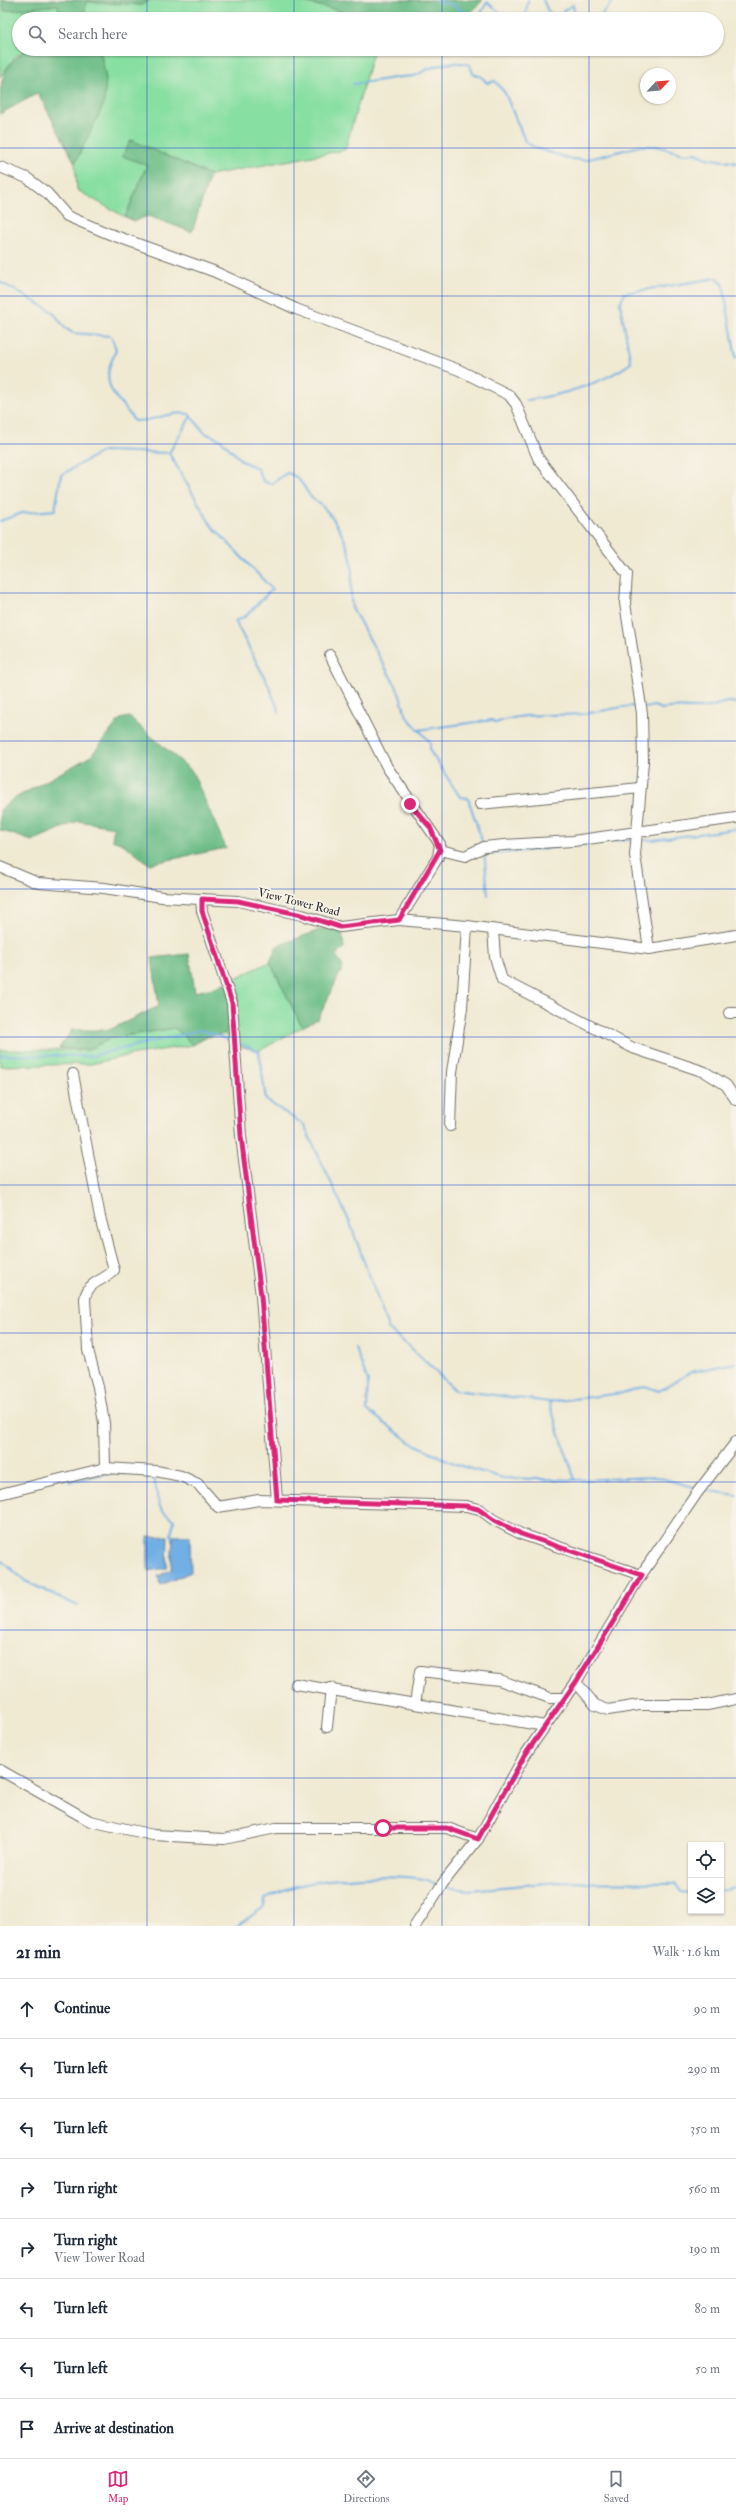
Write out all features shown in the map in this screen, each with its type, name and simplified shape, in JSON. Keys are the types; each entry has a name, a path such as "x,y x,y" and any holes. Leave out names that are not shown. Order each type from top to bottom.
{"street":[{"path":"0,167 27,178 47,193 67,216 107,233 213,271 303,312 459,370 509,395 516,404 538,458 627,574 625,603 642,713 642,762 635,855 649,949"},
{"path":"330,655 387,767 410,804 430,827 440,850"},
{"path":"480,804 640,788"},
{"path":"440,850 465,856 484,847 504,844 573,841 636,834 736,818"},
{"path":"399,920 440,850"},
{"name":"View Tower Road","path":"0,867 38,883 202,899 238,901 302,915 340,927 399,920 467,926 649,949 736,935"},
{"path":"202,899 202,911 232,1003 234,1044 247,1189 261,1296 277,1500"},
{"path":"450,1126 452,1072 462,1008 467,926"},
{"path":"493,930 495,958 502,980 633,1048 705,1072 726,1085 736,1100"},
{"path":"73,1074 100,1217 114,1270 110,1275 89,1286 86,1290 85,1299 88,1350 98,1387 104,1422 104,1468"},
{"path":"415,1926 440,1886 478,1839 525,1755 576,1682 642,1575 698,1493 736,1442"},
{"path":"0,1494 104,1468 156,1471 181,1476 198,1484 218,1507 259,1500 466,1506 478,1509 494,1520 521,1534 642,1575"},
{"path":"415,1704 420,1670 499,1680 550,1698 565,1698"},
{"path":"576,1682 595,1705 608,1710 639,1705 677,1703 707,1705 736,1699"},
{"path":"296,1684 331,1688 545,1726"},
{"path":"327,1727 331,1688"},
{"path":"0,1770 90,1821 153,1835 224,1839 276,1828 447,1828 478,1839"}],"green space":[{"path":"0,0 3,0 5,11 58,5 59,12 12,12 12,56 16,56 0,77"},
{"path":"3,0 150,0 141,5 86,2 85,12 59,12 58,5 4,11"},
{"path":"150,0 295,0 345,12 85,12 86,1 141,5"},
{"path":"295,0 483,0 472,12 345,12"},
{"path":"19,56 101,56 106,78 104,104 75,163 38,93 0,114 1,84 7,69"},
{"path":"101,56 372,56 345,150 210,175 131,140 147,165 125,217 77,190 75,163 92,128 106,78"},
{"path":"131,140 210,175 192,232 148,216 135,221 125,217 147,165 122,156"},
{"path":"129,717 192,771 226,848 149,864 123,844 112,840 114,827 78,821 32,841 0,830 0,810 12,800 91,756 120,719"},
{"path":"341,922 344,948 336,955 343,967 318,1019 302,1027 270,962 277,946"},
{"path":"189,954 195,992 213,988 233,979 239,998 225,1034 207,1037 193,1045 175,1028 112,1038 87,1050 59,1048 72,1030 109,1030 159,1006 152,958"},
{"path":"270,962 302,1027 259,1051 234,1045 225,1034 239,998 233,979"},
{"path":"175,1028 193,1045 135,1054 91,1064 0,1066 0,1050 87,1050 112,1038"}],"water":[{"path":"168,1536 167,1568 148,1571 148,1537"},
{"path":"173,1536 190,1536 191,1572 161,1585 158,1576 171,1570"}],"waterway":[{"path":"435,0 456,6 465,12"},
{"path":"526,12 528,0"},
{"path":"543,0 550,12"},
{"path":"604,12 614,0"},
{"path":"482,12 487,2 499,12"},
{"path":"563,12 573,5 574,12"},
{"path":"353,84 414,76 428,69 444,64 460,63 470,65 473,74 482,77 487,83 495,81 505,93 525,141 535,148 571,159 585,160 640,146 656,146 685,154 696,153 707,158 736,163"},
{"path":"527,400 581,388 608,377 631,363 620,303 625,293 717,278 723,284 736,358"},
{"path":"0,282 53,312 65,328 73,333 111,336 116,349 110,364 108,378 112,392 134,421 148,420 182,413 189,414 205,433 221,440 242,461 257,468 263,481 271,484 287,473 291,474 298,479 310,496 328,513 340,532 347,546 351,559 352,608 398,690 407,717 430,742 430,751 460,797 468,798 483,844"},
{"path":"191,416 169,453 211,525 272,589 246,616 235,621 269,686 279,712"},
{"path":"0,521 22,513 55,510 61,475 103,451 169,453"},
{"path":"645,708 654,706 662,709 674,707 703,708 726,702 736,703"},
{"path":"418,730 492,720 496,723 516,717 582,714 631,706 638,707"},
{"path":"639,840 652,840 736,829"},
{"path":"605,841 632,840"},
{"path":"484,855 588,844"},
{"path":"484,850 488,895"},
{"path":"0,1055 91,1056 201,1030 232,1041"},
{"path":"238,1043 259,1051 266,1100 304,1125 350,1223 389,1330 410,1347 455,1390 549,1402 575,1480 657,1477 697,1488"},
{"path":"355,1348 368,1381 367,1410 410,1442 458,1465 503,1478 575,1480"},
{"path":"549,1402 622,1393 645,1386 659,1391 691,1372 736,1363"},
{"path":"69,1482 103,1474 125,1474"},
{"path":"153,1476 158,1500 162,1510 174,1520 171,1535 173,1536"},
{"path":"704,1490 736,1495"},
{"path":"0,1559 25,1581 78,1606"},
{"path":"237,1926 264,1907 265,1899 298,1886 320,1881 342,1878 387,1876 426,1880 438,1886"},
{"path":"444,1887 470,1890 558,1882 675,1883 681,1892 688,1893"},
{"path":"724,1889 736,1887"}],"route":[{"path":"383,1828 447,1828 478,1839 525,1755 576,1682 642,1575 579,1552 521,1534 494,1520 478,1509 466,1506 277,1500 261,1296 247,1196 241,1136 232,1003 209,927 202,911 202,899 238,901 302,915 340,927 399,920 438,857 440,850 440,844 430,827 410,804"}]}
